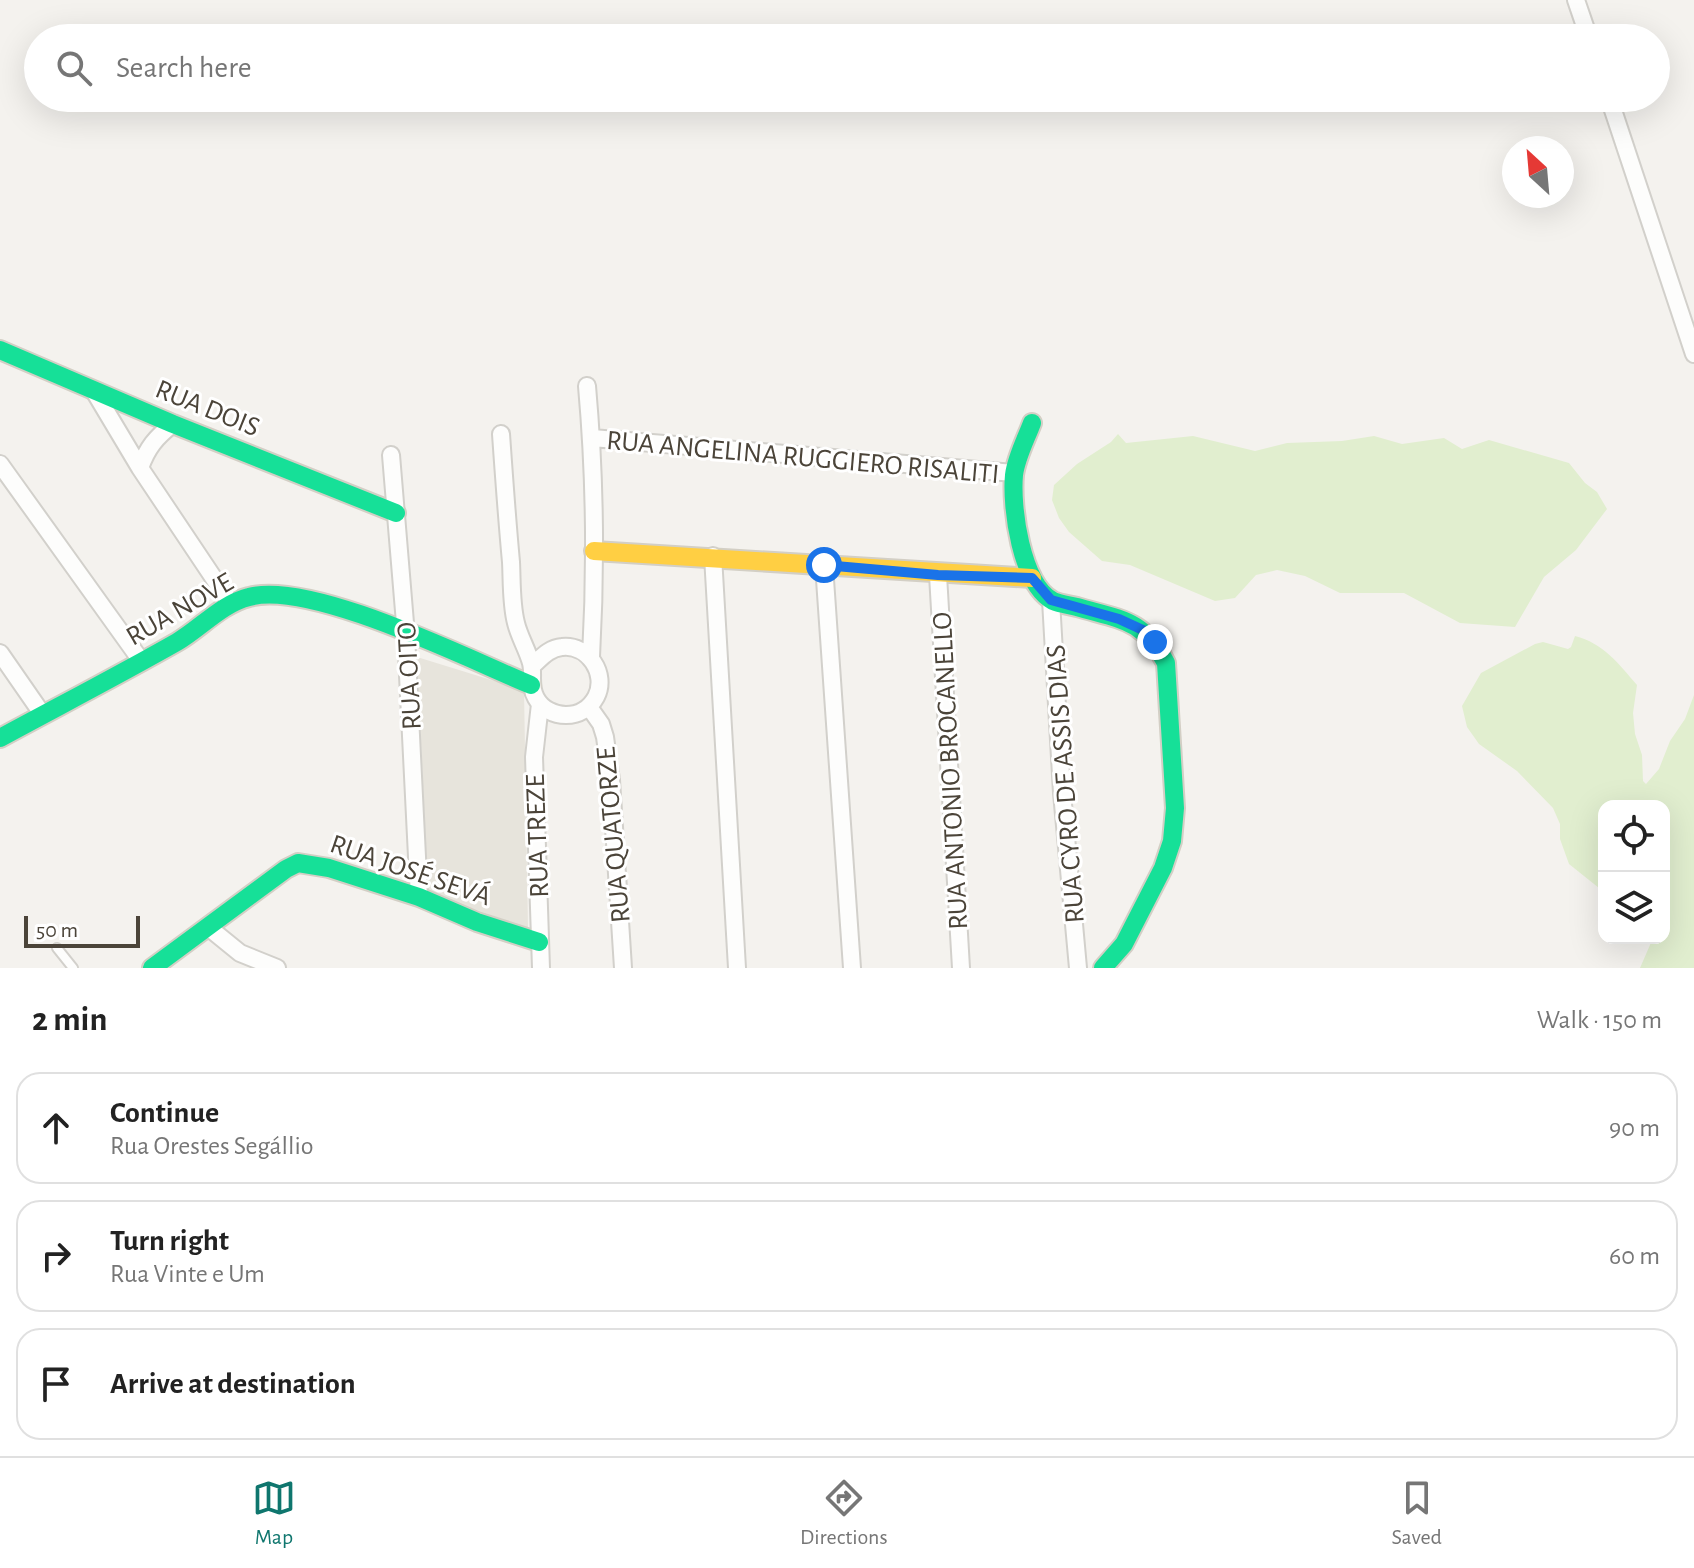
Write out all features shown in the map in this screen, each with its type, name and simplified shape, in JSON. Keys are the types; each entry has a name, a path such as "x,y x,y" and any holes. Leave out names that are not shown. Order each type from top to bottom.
{"street":[{"path":"1576,0 1584,24"},
{"path":"1614,112 1694,354"},
{"name":"RUA DOIS","path":"0,351 396,513"},
{"path":"587,386 592,438 594,551 591,657"},
{"path":"94,391 140,468 231,604"},
{"path":"1032,423 1014,473 1019,540 1032,578 1051,600 1119,619 1145,631 1166,663 1175,808 1172,841 1163,868 1124,944 1103,968"},
{"path":"140,468 146,451 173,424"},
{"path":"501,434 515,621 540,704 551,712 564,715 577,713 589,707 597,695 600,682 598,669 591,657 578,649 563,647 548,651 532,676"},
{"name":"RUA ANGELINA RUGGIERO RISALITI","path":"592,438 1014,473"},
{"name":"RUA OITO","path":"391,455 406,635 419,897"},
{"path":"0,464 142,662"},
{"path":"594,551 713,556 938,575 1032,578"},
{"path":"713,556 737,968"},
{"path":"824,565 852,968"},
{"name":"RUA ANTONIO BROCANELLO","path":"938,575 961,968"},
{"name":"RUA NOVE","path":"0,738 181,640 231,604 251,596 297,596 355,612 406,635 532,676"},
{"name":"RUA CYRO DE ASSIS DIAS","path":"1051,600 1062,793 1078,968"},
{"path":"0,653 43,715"},
{"name":"RUA TREZE","path":"540,704 534,757 541,968"},
{"name":"RUA QUATORZE","path":"589,707 601,724 605,737 611,780 623,968"},
{"name":"RUA JOSÉ SEVÁ","path":"152,968 298,863 329,868 419,897 477,922 539,942"},
{"path":"208,927 240,953 277,968"}],"lane":[{"path":"57,948 73,968"}],"shaded area":[{"path":"417,657 524,690 528,928 428,893"}],"green space":[{"path":"1118,434 1126,443 1193,436 1255,451 1287,443 1342,441 1374,436 1402,444 1444,438 1462,449 1489,440 1569,463 1597,492 1607,509 1576,550 1544,577 1515,627 1460,623 1404,593 1340,593 1305,576 1277,570 1256,575 1235,598 1215,601 1130,565 1102,561 1069,532 1059,518 1052,500 1054,485"},
{"path":"1575,636 1594,644 1617,662 1637,685 1633,713 1635,734 1642,755 1643,781 1646,784 1659,769 1694,695 1694,968 1640,968 1650,944 1670,944 1670,800 1598,800 1598,887 1569,864 1553,808 1517,771 1479,744 1467,727 1462,706 1481,673 1535,644 1543,642 1568,649"}],"traffic: fast":[{"path":"0,350 173,424 396,513"},
{"path":"1032,423 1014,475 1014,506 1020,544 1033,579 1053,601 1119,619 1140,629 1166,663 1175,808 1172,841 1163,868 1124,944 1103,968"},
{"path":"0,738 177,642 220,611 249,597 276,595 349,611 430,641 531,685"},
{"path":"152,968 298,863 329,868 419,897 477,922 539,942"}],"traffic: slow":[{"path":"594,551 1032,578"}],"route":[{"path":"824,565 938,575 1032,578 1051,600 1119,619 1145,631 1155,642"}]}
